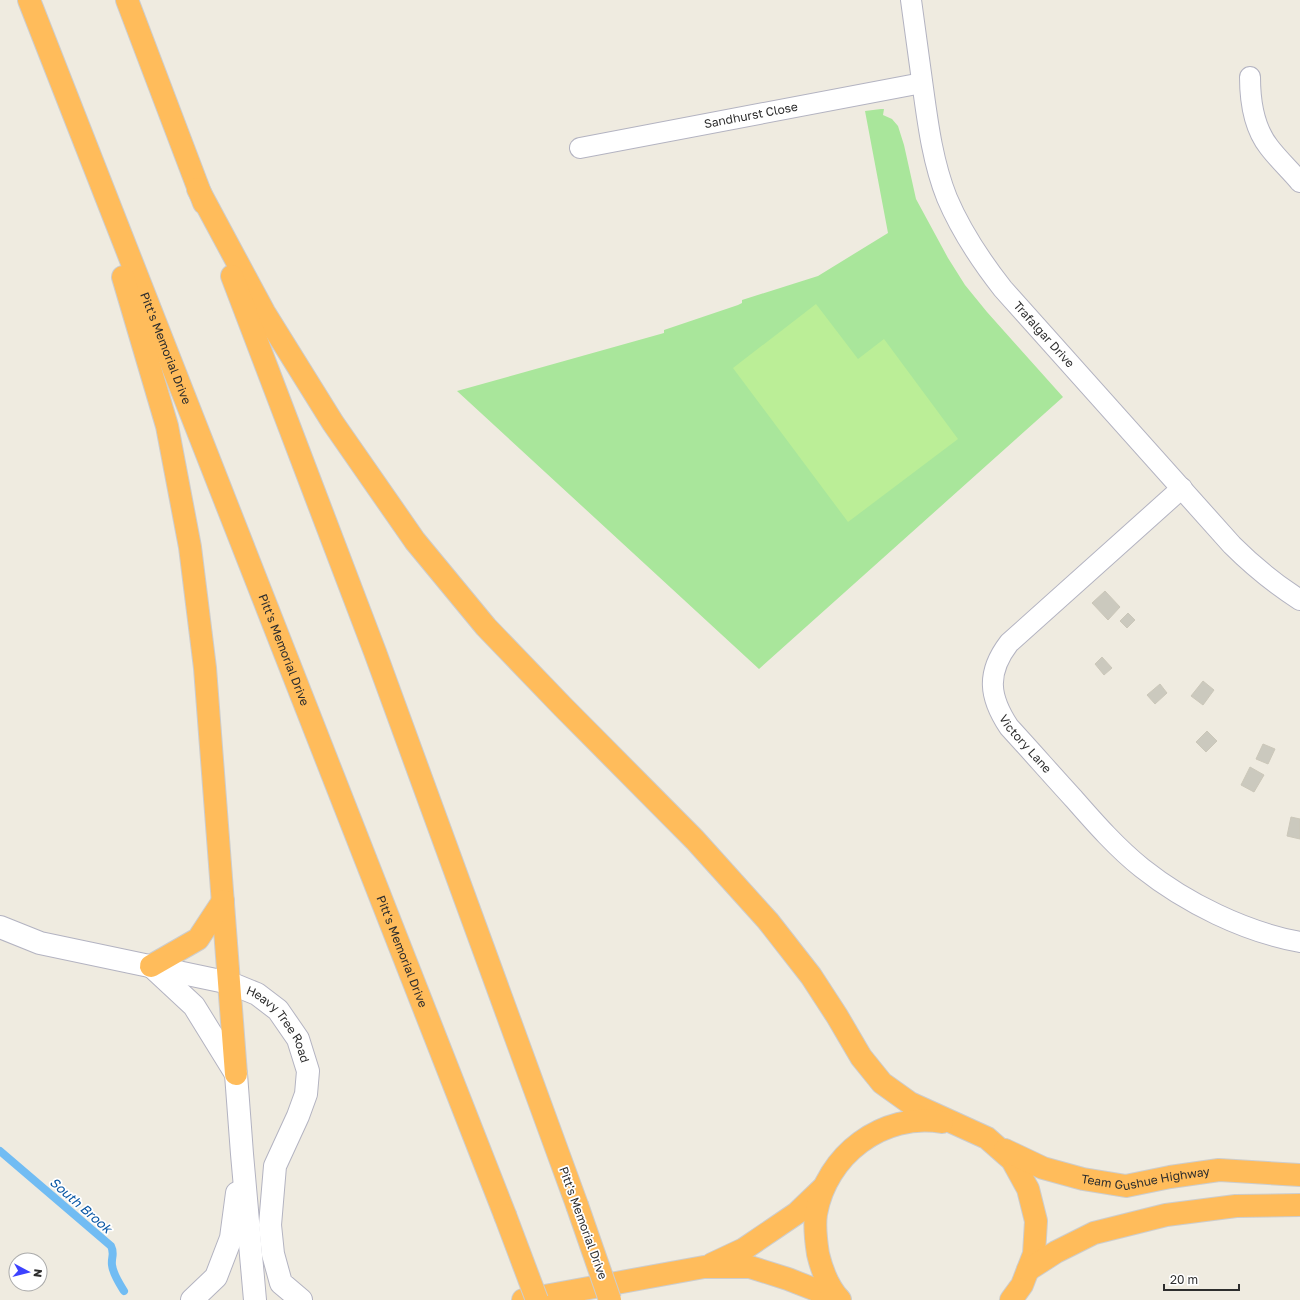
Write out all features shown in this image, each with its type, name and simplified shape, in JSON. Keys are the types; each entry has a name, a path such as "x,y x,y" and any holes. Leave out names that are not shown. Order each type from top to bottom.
{"highway":[{"name":"Pitt's Memorial Drive","path":"29,0 537,1300"},
{"name":"Pitt's Memorial Drive","path":"126,0 375,652 577,1205 610,1300"},
{"path":"79,130 167,426 187,532 205,668 236,1074"},
{"path":"198,189 264,312 333,423 415,541 486,627 563,707 696,840 768,921 811,976 861,1057 882,1083 910,1103 987,1138 1012,1160 1028,1189 1036,1221 1034,1254 1022,1285 1011,1300"},
{"path":"151,966 198,939 223,901"},
{"path":"839,1300 833,1292 821,1268 816,1242 816,1215 823,1188 836,1165 855,1145 878,1130 903,1122 931,1120 957,1124"},
{"name":"Team Gushue Highway","path":"997,1147 1043,1168 1083,1179 1126,1186 1170,1177 1219,1170 1300,1175"},
{"path":"704,1268 744,1249 797,1213 823,1188"},
{"path":"1028,1270 1056,1252 1094,1233 1166,1215 1236,1206 1300,1205"},
{"path":"523,1300 704,1268 750,1267 794,1281 839,1300"}],"street":[{"name":"Trafalgar Drive","path":"911,0 928,124 939,173 948,198 973,248 1003,289 1246,559 1282,588 1300,600"},
{"path":"1250,76 1250,91 1253,107 1262,135 1269,147 1300,182"},
{"name":"Sandhurst Close","path":"580,148 922,83"},
{"name":"Victory Lane","path":"1182,488 1009,643 1002,653 997,665 993,692 1002,716 1009,726 1100,829 1142,868 1182,895 1212,912 1236,923 1262,932 1300,942"},
{"name":"Heavy Tree Road","path":"0,927 40,942 230,983 257,994 278,1010 298,1039 308,1071 306,1094 298,1116 275,1166 270,1224 273,1254 281,1283 301,1300"},
{"path":"151,966 194,1006 236,1074 255,1300"},
{"path":"192,1300 216,1277 231,1238 242,1154"}],"green space":[{"path":"884,109 883,115 892,119 898,126 904,145 916,199 948,258 965,285 987,312 1063,397 759,669 457,391 664,333 664,330 738,305 742,303 742,300 818,276 888,233 865,111"},
{"path":"816,304 858,359 884,339 958,439 848,522 733,368"}],"building":[{"path":"1105,591 1120,607 1108,620 1092,603"},
{"path":"1128,613 1135,620 1127,628 1120,621"},
{"path":"1102,657 1112,668 1104,675 1095,664"},
{"path":"1203,681 1214,690 1203,705 1191,696"},
{"path":"1160,684 1167,693 1155,704 1147,695"},
{"path":"1207,731 1217,741 1206,752 1196,742"},
{"path":"1263,744 1275,749 1268,764 1256,759"},
{"path":"1250,767 1264,775 1254,792 1241,785"},
{"path":"1291,817 1300,819 1300,839 1287,836"}],"waterway":[{"name":"South Brook","path":"0,1151 111,1246 113,1251 113,1268 116,1278 124,1291"}]}
